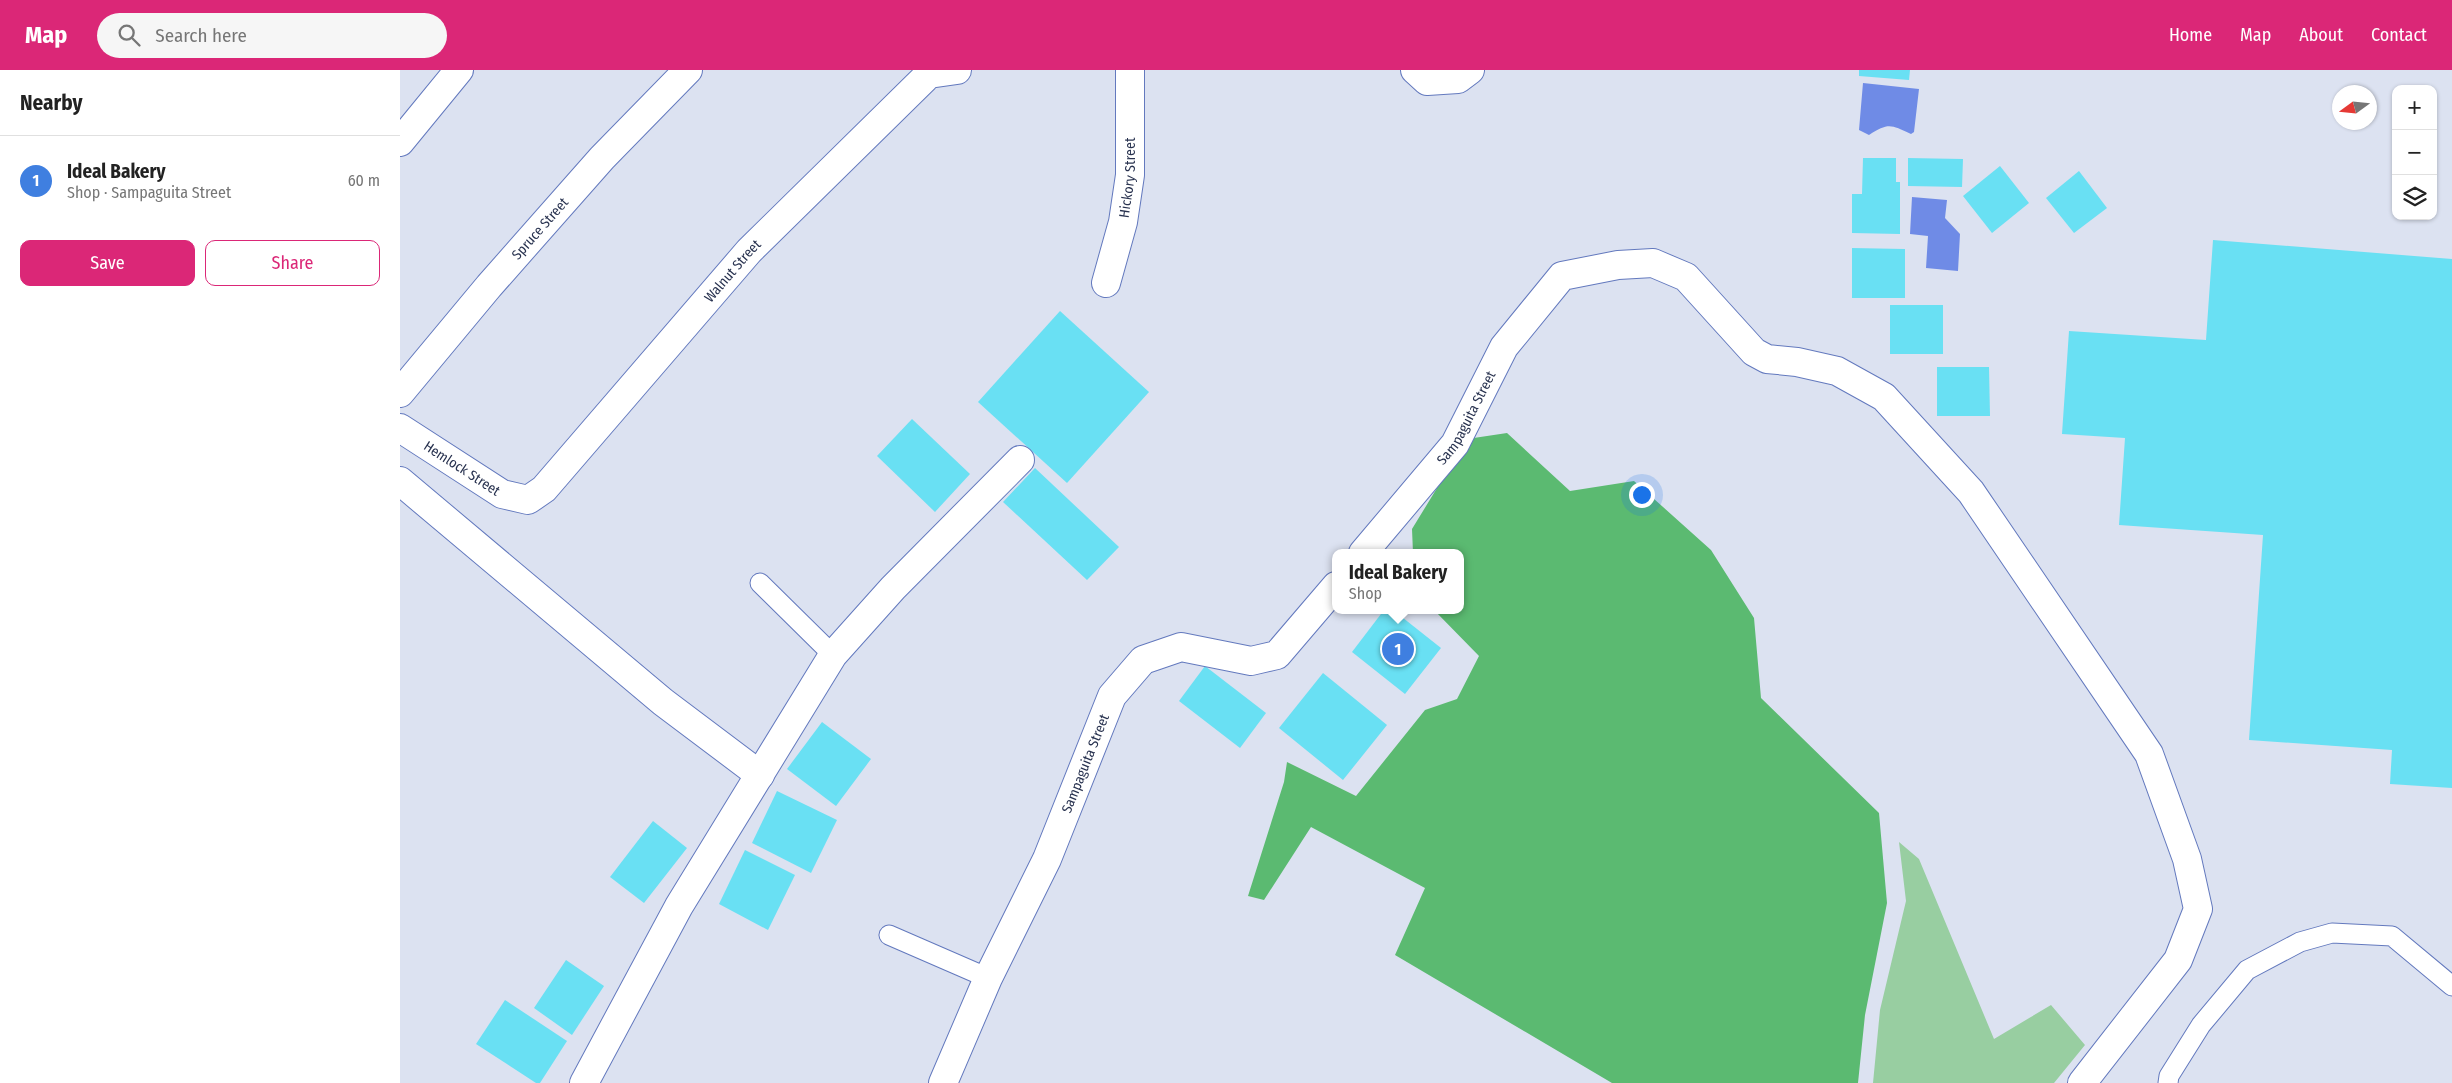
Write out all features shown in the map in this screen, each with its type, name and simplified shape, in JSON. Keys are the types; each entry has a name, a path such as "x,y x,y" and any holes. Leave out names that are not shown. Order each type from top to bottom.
{"street":[{"path":"400,142 459,70"},
{"name":"Spruce Street","path":"400,393 489,286 602,158 688,70"},
{"name":"Walnut Street","path":"528,500 544,489 749,250 929,74 957,70"},
{"name":"Hickory Street","path":"1106,283 1123,222 1130,175 1130,70"},
{"path":"1415,70 1427,80 1464,75"},
{"name":"Sampaguita Street","path":"1367,549 1455,444 1504,347 1562,276 1618,265 1653,263 1686,277 1754,352 1767,359 1797,362 1837,370 1884,397 1971,492 2149,754 2187,859 2198,909 2178,960 2082,1083"},
{"name":"Hemlock Street","path":"400,428 502,494 528,500"},
{"path":"584,1083 679,906 833,655 894,588 1020,460"},
{"path":"400,481 663,702 760,775"},
{"name":"Sampaguita Street","path":"943,1083 988,978 1047,859 1112,696 1143,660 1181,647 1251,661 1277,656 1332,591"}],"lane":[{"path":"760,583 833,655"},
{"path":"2168,1083 2169,1076 2201,1025 2247,970 2300,942 2332,933 2392,936 2452,986"},
{"path":"890,935 988,978"}],"green space":[{"path":"1507,433 1570,491 1634,481 1711,550 1754,618 1761,698 1879,813 1887,903 1865,1015 1858,1083 1612,1083 1395,955 1425,888 1311,827 1264,900 1248,896 1284,782 1287,762 1356,796 1425,710 1457,699 1479,656 1438,614 1464,614 1464,549 1413,549 1412,529 1467,439"},
{"path":"1899,842 1919,859 1994,1039 2051,1005 2085,1045 2054,1083 1873,1083 1880,1010 1906,901"}],"water":[{"path":"1863,83 1919,89 1914,132 1911,134 1890,126 1881,128 1869,135 1859,130"},
{"path":"1912,197 1947,200 1945,218 1960,234 1958,271 1926,268 1928,236 1910,234"}],"building":[{"path":"1859,70 1910,70 1909,80 1859,76"},
{"path":"1863,158 1896,158 1896,182 1900,182 1900,234 1852,233 1852,194 1862,194"},
{"path":"1908,158 1963,159 1962,187 1908,186"},
{"path":"2000,166 2029,203 1992,233 1963,196"},
{"path":"2079,171 2107,208 2074,233 2046,198"},
{"path":"2213,240 2452,259 2452,788 2390,784 2392,750 2249,740 2263,535 2119,525 2125,438 2062,434 2069,331 2206,340"},
{"path":"1852,248 1905,249 1905,298 1852,298"},
{"path":"1890,305 1943,305 1943,354 1890,354"},
{"path":"1060,311 1149,392 1067,483 978,402"},
{"path":"1937,367 1989,367 1990,416 1937,416"},
{"path":"912,419 970,474 935,512 877,456"},
{"path":"1035,468 1119,547 1087,580 1003,502"},
{"path":"1381,614 1398,614 1441,648 1405,694 1352,652"},
{"path":"1205,666 1266,713 1240,748 1179,701"},
{"path":"1323,673 1387,725 1343,780 1279,728"},
{"path":"822,722 871,759 836,806 787,769"},
{"path":"777,791 837,820 811,873 752,843"},
{"path":"653,821 687,848 644,903 610,877"},
{"path":"745,850 795,875 768,930 719,904"},
{"path":"566,960 604,986 572,1035 534,1008"},
{"path":"505,1000 567,1041 540,1083 536,1083 476,1044"}],"place":[{"name":"Ideal Bakery","path":"1398,649"}]}
